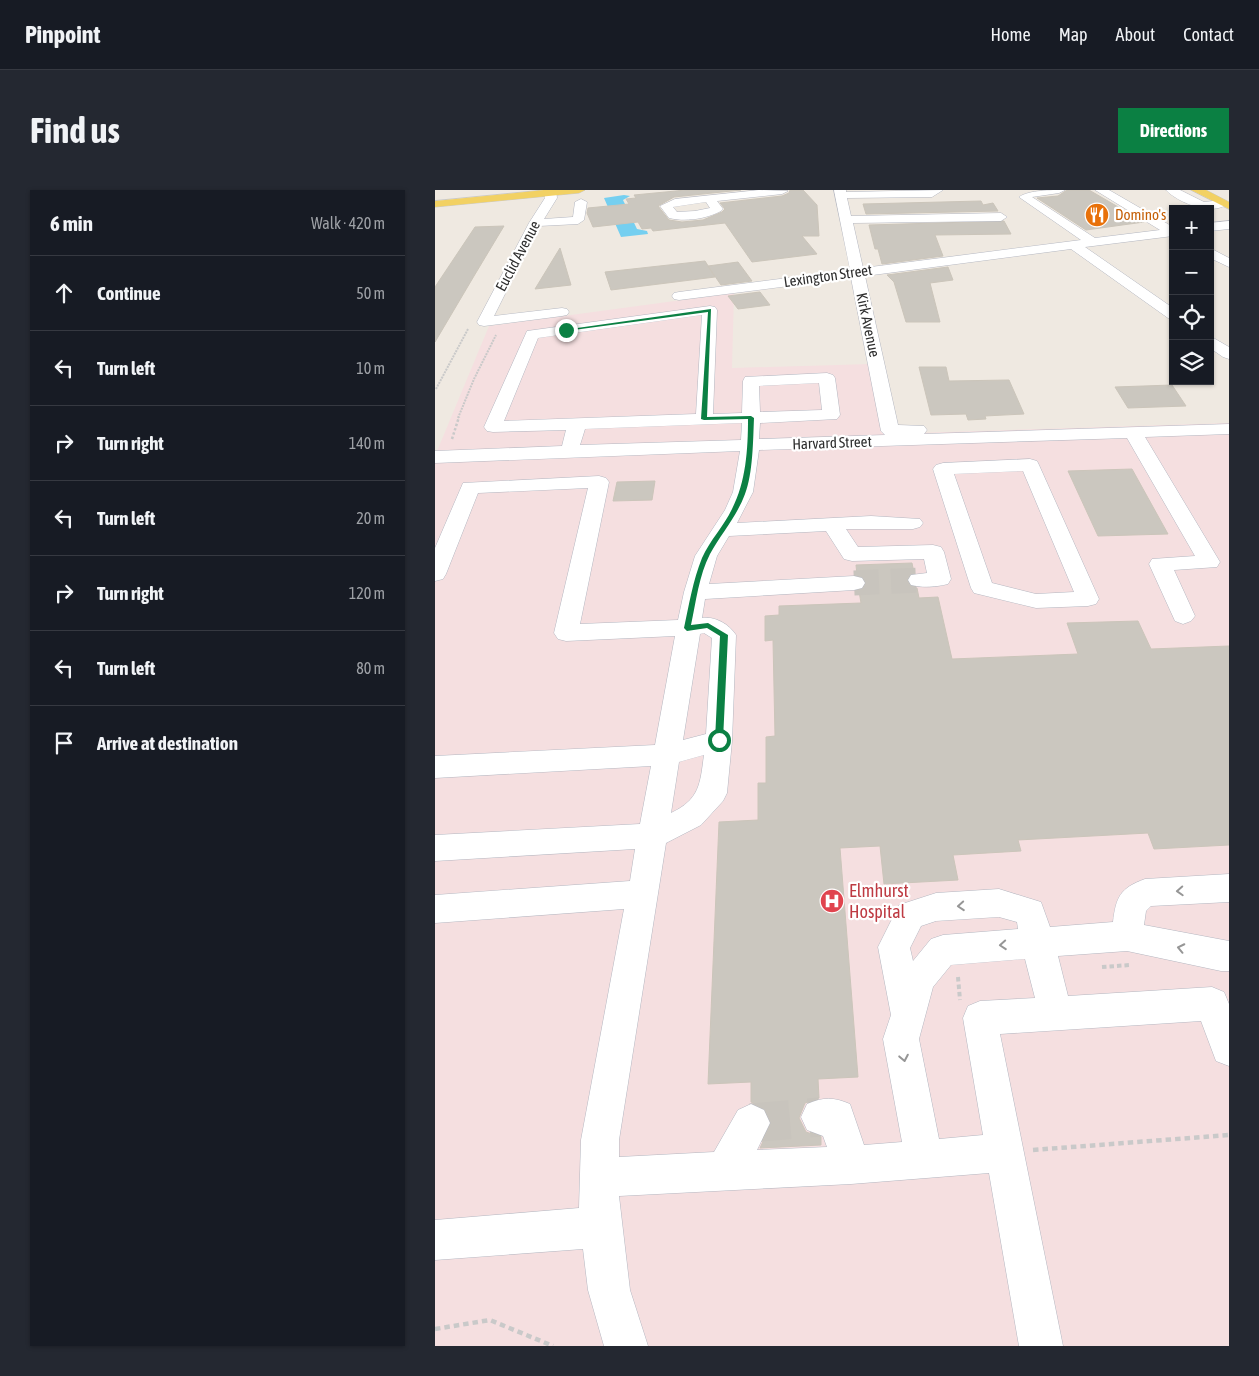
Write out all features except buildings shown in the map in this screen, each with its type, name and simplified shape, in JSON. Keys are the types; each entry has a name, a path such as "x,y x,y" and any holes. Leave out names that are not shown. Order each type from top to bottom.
{"main road":[{"path":"1197,190 1227,202"},
{"path":"1214,190 1227,202"},
{"path":"435,204 550,191 580,196"}],"street":[{"path":"840,193 932,194 937,190"},
{"path":"1059,190 1029,194 1025,197 1169,312"},
{"path":"1101,190 1157,223 1169,227"},
{"path":"1172,190 1201,205"},
{"name":"Euclid Avenue","path":"480,325 535,223 551,198 550,191"},
{"path":"711,196 782,191"},
{"name":"Kirk Avenue","path":"840,193 890,431"},
{"path":"535,223 577,220 580,196"},
{"path":"1214,206 1227,202"},
{"path":"847,220 1001,217"},
{"path":"1056,236 1078,241 1157,223"},
{"path":"1214,227 1229,225"},
{"name":"Lexington Street","path":"661,298 857,273 1169,228"},
{"path":"1214,254 1229,263"},
{"path":"480,325 573,310"},
{"path":"626,1346 609,1290 599,1207 600,1140 667,755 687,628 706,556 735,510 743,492 751,432 751,381 827,378 831,415 751,432 704,419 493,427 532,334 710,310 704,419"},
{"path":"1214,344 1229,354"},
{"name":"Harvard Street","path":"890,431 1229,421"},
{"path":"569,452 577,424"},
{"name":"Harvard Street","path":"435,457 569,452 751,432 1133,432 1229,429"},
{"path":"1133,432 1209,562 1160,564 1183,616"},
{"path":"1030,466 1088,599 1036,601 982,588 936,522 943,469 1030,466"},
{"path":"435,574 470,486 599,482 566,633 687,628 708,625 724,635 719,740 713,793 691,817 653,836 435,848"},
{"path":"721,530 833,525 872,528 936,522"},
{"path":"833,525 852,554"},
{"path":"852,554 933,552 940,580 919,580"},
{"path":"831,584 852,554"},
{"path":"695,592 854,583"},
{"path":"435,767 667,755 719,740"},
{"path":"1133,950 1131,904 1145,893 1229,888"},
{"path":"435,909 642,894"},
{"path":"908,1016 894,947 910,915 936,907 999,903 1030,912 1056,1014"},
{"path":"924,1159 901,1039 919,978 943,950 1038,942 1229,956"},
{"path":"1041,1346 980,1018 1212,1004 1229,1048"},
{"path":"820,1117 837,1117 851,1165"},
{"path":"725,1171 751,1123"},
{"path":"599,1177 851,1165 1005,1153"},
{"path":"435,1240 601,1226"}],"path":[{"path":"436,389 468,328 480,325"},
{"path":"1092,967 1133,950"},
{"path":"960,1000 957,977 965,976"},
{"path":"1005,1153 1229,1135"},
{"path":"435,1329 490,1320 553,1346"}],"shaded area":[{"name":"Elmhurst Hospital","path":"734,293 732,368 870,364 884,434 1229,423 1229,1346 435,1346 435,456 489,326"}],"water":[{"path":"630,196 623,200 637,229 647,231 648,234 621,237 604,198"}],"tunnel":[{"path":"854,583 919,580"},
{"path":"751,1123 820,1117"}],"place":[{"name":"Domino's","path":"1097,215"},
{"name":"Elmhurst Hospital","path":"832,901"}],"route":[{"path":"566,330 710,310 704,419 751,418 750,446 743,492 735,510 706,556 699,574 687,628 708,625 724,635 719,740"}]}
